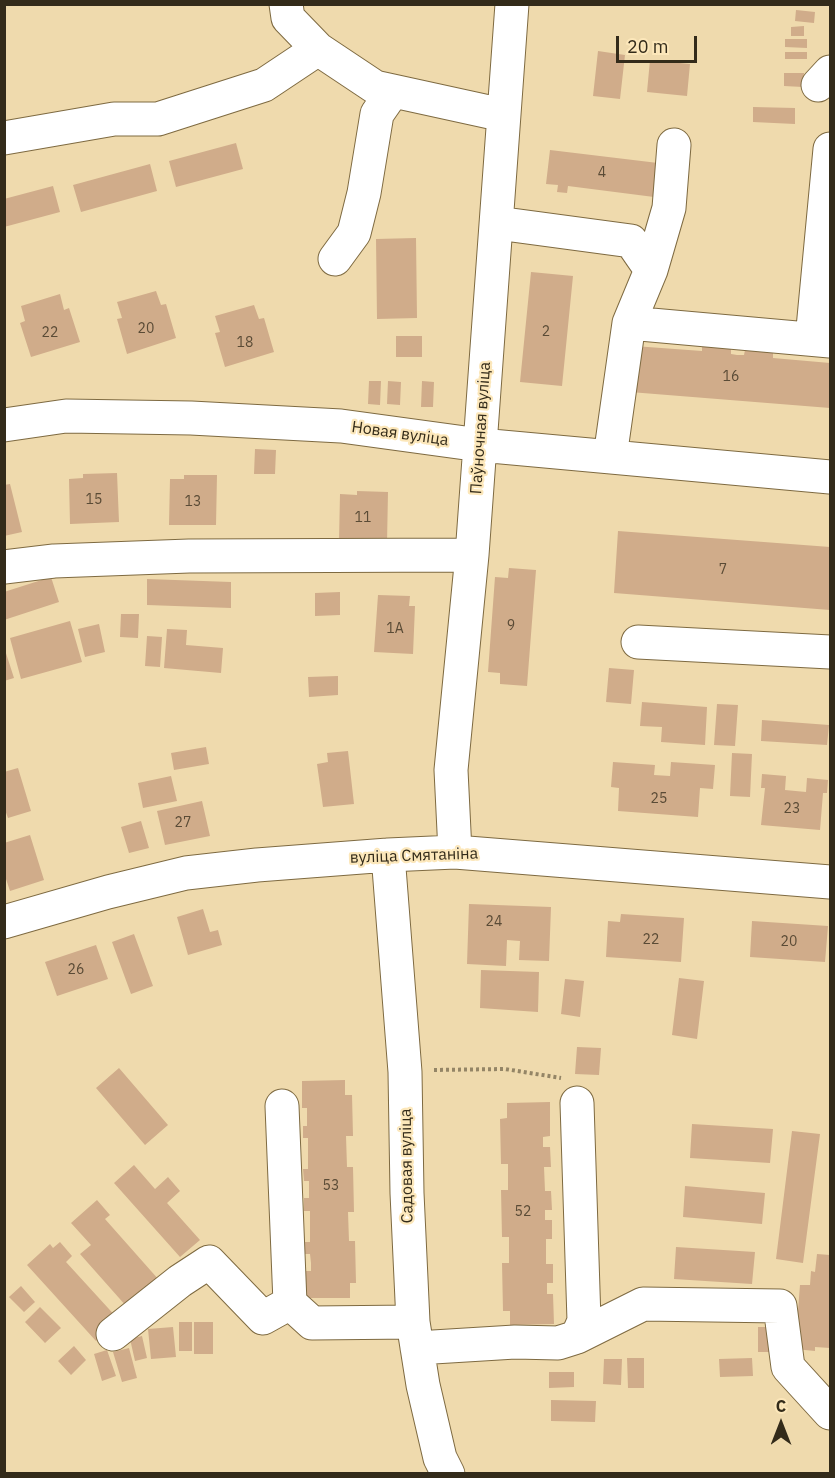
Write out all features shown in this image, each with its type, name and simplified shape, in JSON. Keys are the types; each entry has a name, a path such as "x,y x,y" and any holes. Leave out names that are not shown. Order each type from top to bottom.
{"street":[{"path":"286,4 288,18 318,49 375,87 503,115"},
{"name":"Паўночная вуліца","path":"455,852 451,770 472,555 512,4"},
{"path":"4,138 114,119 158,119 264,85 318,49"},
{"path":"335,259 354,233 364,193 377,114 393,90"},
{"path":"610,457 629,322 651,270 669,208 674,145"},
{"path":"629,322 821,340 831,149"},
{"path":"497,223 631,241 651,270"},
{"name":"Новая вуліца","path":"4,425 66,416 190,418 341,426 480,445 831,477"},
{"path":"4,567 54,561 189,556 472,555"},
{"path":"638,642 831,652"},
{"name":"вуліца Смятаніна","path":"4,922 108,892 186,873 388,855 455,852 831,882"},
{"name":"Садовая вуліца","path":"388,855 405,1072 407,1193 415,1335 423,1385 440,1458 448,1473"},
{"path":"577,1103 584,1321 577,1337"},
{"path":"282,1106 290,1303 312,1323 415,1335 558,1343 577,1337 643,1304 780,1306 788,1367 831,1413"},
{"path":"113,1334 208,1262 263,1318 290,1303"}],"path":[{"path":"405,1072 442,1069 505,1069 543,1074 564,1079 577,1103"}],"building":[{"path":"796,10 815,12 814,23 795,21"},
{"path":"804,26 804,36 791,36 791,27"},
{"path":"785,39 807,39 807,48 785,47"},
{"path":"598,51 625,55 620,99 593,96"},
{"path":"785,52 807,52 807,59 785,59"},
{"path":"650,60 690,64 687,96 647,92"},
{"path":"784,73 804,73 803,87 784,86"},
{"path":"753,107 795,108 795,124 753,122"},
{"path":"236,143 243,169 176,187 169,161"},
{"path":"550,150 658,163 654,197 568,186 567,193 557,192 558,185 546,184"},
{"path":"150,164 157,191 81,212 73,185"},
{"path":"53,186 60,212 4,227 4,199"},
{"path":"416,238 417,318 377,319 376,239"},
{"path":"531,272 573,276 562,386 520,382"},
{"path":"156,291 161,305 166,304 176,338 127,354 117,319 122,318 117,302"},
{"path":"60,294 64,310 69,308 80,342 31,357 20,323 25,321 21,306"},
{"path":"254,305 259,319 264,318 274,352 225,367 215,333 220,332 215,316"},
{"path":"396,336 422,336 422,357 396,357"},
{"path":"634,346 702,351 702,346 731,348 731,354 737,355 744,355 745,350 773,352 773,358 830,363 830,408 630,392"},
{"path":"369,381 381,381 380,405 368,404"},
{"path":"388,381 401,382 400,405 387,404"},
{"path":"422,381 434,382 433,407 421,407"},
{"path":"255,449 276,450 275,474 254,474"},
{"path":"117,473 119,522 70,524 69,479 83,478 83,474"},
{"path":"184,475 217,475 216,525 169,525 170,479 184,479"},
{"path":"10,484 22,532 4,536 4,485"},
{"path":"357,491 388,492 387,543 339,542 340,494 357,495"},
{"path":"618,531 830,547 830,610 614,593"},
{"path":"509,568 536,570 527,686 500,684 500,673 488,672 495,577 508,578"},
{"path":"51,577 59,602 4,620 4,592"},
{"path":"147,579 231,582 231,608 147,605"},
{"path":"340,592 340,615 315,616 315,593"},
{"path":"378,595 410,596 409,606 415,606 413,654 374,652"},
{"path":"121,614 139,614 138,638 120,637"},
{"path":"70,621 82,662 21,679 10,638"},
{"path":"99,624 105,652 85,657 78,629"},
{"path":"167,629 187,630 186,645 223,648 221,673 164,668"},
{"path":"147,636 162,637 160,667 145,666"},
{"path":"4,647 14,678 4,681"},
{"path":"609,668 634,670 631,704 606,702"},
{"path":"338,676 338,695 309,697 308,677"},
{"path":"642,702 707,707 705,745 661,742 662,727 640,726"},
{"path":"717,704 738,705 735,746 714,745"},
{"path":"762,720 829,725 827,745 761,741"},
{"path":"206,747 209,764 174,770 171,753"},
{"path":"348,751 354,804 323,807 317,764 328,762 327,753"},
{"path":"732,753 752,754 750,797 730,796"},
{"path":"613,762 655,765 654,775 670,776 671,762 715,765 713,789 700,788 698,817 618,811 619,788 611,787"},
{"path":"18,768 31,811 8,818 4,807 4,772"},
{"path":"762,774 786,776 785,790 806,792 807,778 828,780 827,793 823,793 820,830 761,825 765,788 761,788"},
{"path":"171,776 177,801 143,808 138,783"},
{"path":"202,801 210,836 165,845 157,811"},
{"path":"141,821 149,848 129,853 121,827"},
{"path":"30,835 44,880 10,891 4,873 4,843"},
{"path":"469,904 551,907 549,961 519,960 520,941 507,940 506,966 467,964"},
{"path":"203,909 210,932 218,930 222,945 188,955 177,917"},
{"path":"621,914 684,918 681,962 606,957 608,921 620,922"},
{"path":"752,921 828,926 825,962 750,957"},
{"path":"134,934 153,986 131,994 112,942"},
{"path":"96,945 108,979 57,996 45,962"},
{"path":"481,970 539,972 538,1012 480,1008"},
{"path":"679,978 704,981 697,1039 672,1035"},
{"path":"565,979 584,981 580,1017 561,1014"},
{"path":"577,1047 601,1048 599,1075 575,1074"},
{"path":"119,1068 168,1125 145,1145 96,1088"},
{"path":"345,1080 345,1095 352,1095 353,1136 346,1136 347,1167 353,1167 354,1212 348,1212 349,1241 355,1241 356,1283 350,1283 350,1298 306,1298 305,1271 311,1271 311,1263 310,1254 305,1254 305,1242 310,1242 310,1211 304,1211 304,1198 309,1198 309,1181 304,1181 303,1169 308,1169 308,1138 303,1138 303,1126 307,1126 307,1108 302,1108 302,1081"},
{"path":"550,1102 550,1136 543,1137 543,1147 550,1147 551,1167 544,1167 545,1191 551,1191 552,1210 545,1210 545,1220 552,1220 552,1239 546,1239 546,1264 553,1264 553,1283 547,1283 547,1294 553,1294 554,1324 510,1325 510,1311 503,1311 502,1263 509,1263 509,1237 502,1237 501,1190 508,1190 508,1164 501,1164 500,1119 507,1118 507,1103"},
{"path":"692,1124 773,1129 770,1163 690,1158"},
{"path":"792,1131 820,1134 803,1263 776,1259"},
{"path":"134,1165 155,1189 168,1177 180,1191 167,1203 200,1240 180,1257 114,1183"},
{"path":"685,1186 765,1193 762,1224 683,1217"},
{"path":"97,1200 110,1215 105,1219 159,1280 127,1307 80,1254 91,1245 71,1223"},
{"path":"60,1242 72,1256 66,1262 119,1320 96,1341 27,1265 50,1244 53,1248"},
{"path":"676,1247 755,1252 752,1284 674,1279"},
{"path":"817,1254 830,1255 830,1348 815,1347 815,1351 795,1349 800,1285 810,1285 811,1271 815,1272"},
{"path":"21,1286 35,1302 24,1312 9,1297"},
{"path":"40,1307 61,1328 45,1343 25,1322"},
{"path":"179,1322 192,1322 192,1351 179,1351"},
{"path":"194,1322 213,1322 213,1354 194,1354"},
{"path":"173,1327 176,1357 151,1359 148,1329"},
{"path":"758,1327 773,1327 772,1352 758,1352"},
{"path":"142,1336 147,1358 135,1361 130,1339"},
{"path":"74,1346 86,1360 71,1375 58,1361"},
{"path":"129,1348 137,1378 122,1382 113,1352"},
{"path":"107,1350 116,1376 102,1381 94,1354"},
{"path":"627,1358 644,1358 644,1388 628,1388"},
{"path":"752,1358 753,1376 720,1377 719,1359"},
{"path":"604,1359 622,1359 621,1385 603,1384"},
{"path":"549,1372 574,1372 574,1387 549,1388"},
{"path":"551,1400 596,1401 595,1422 551,1421"}]}
